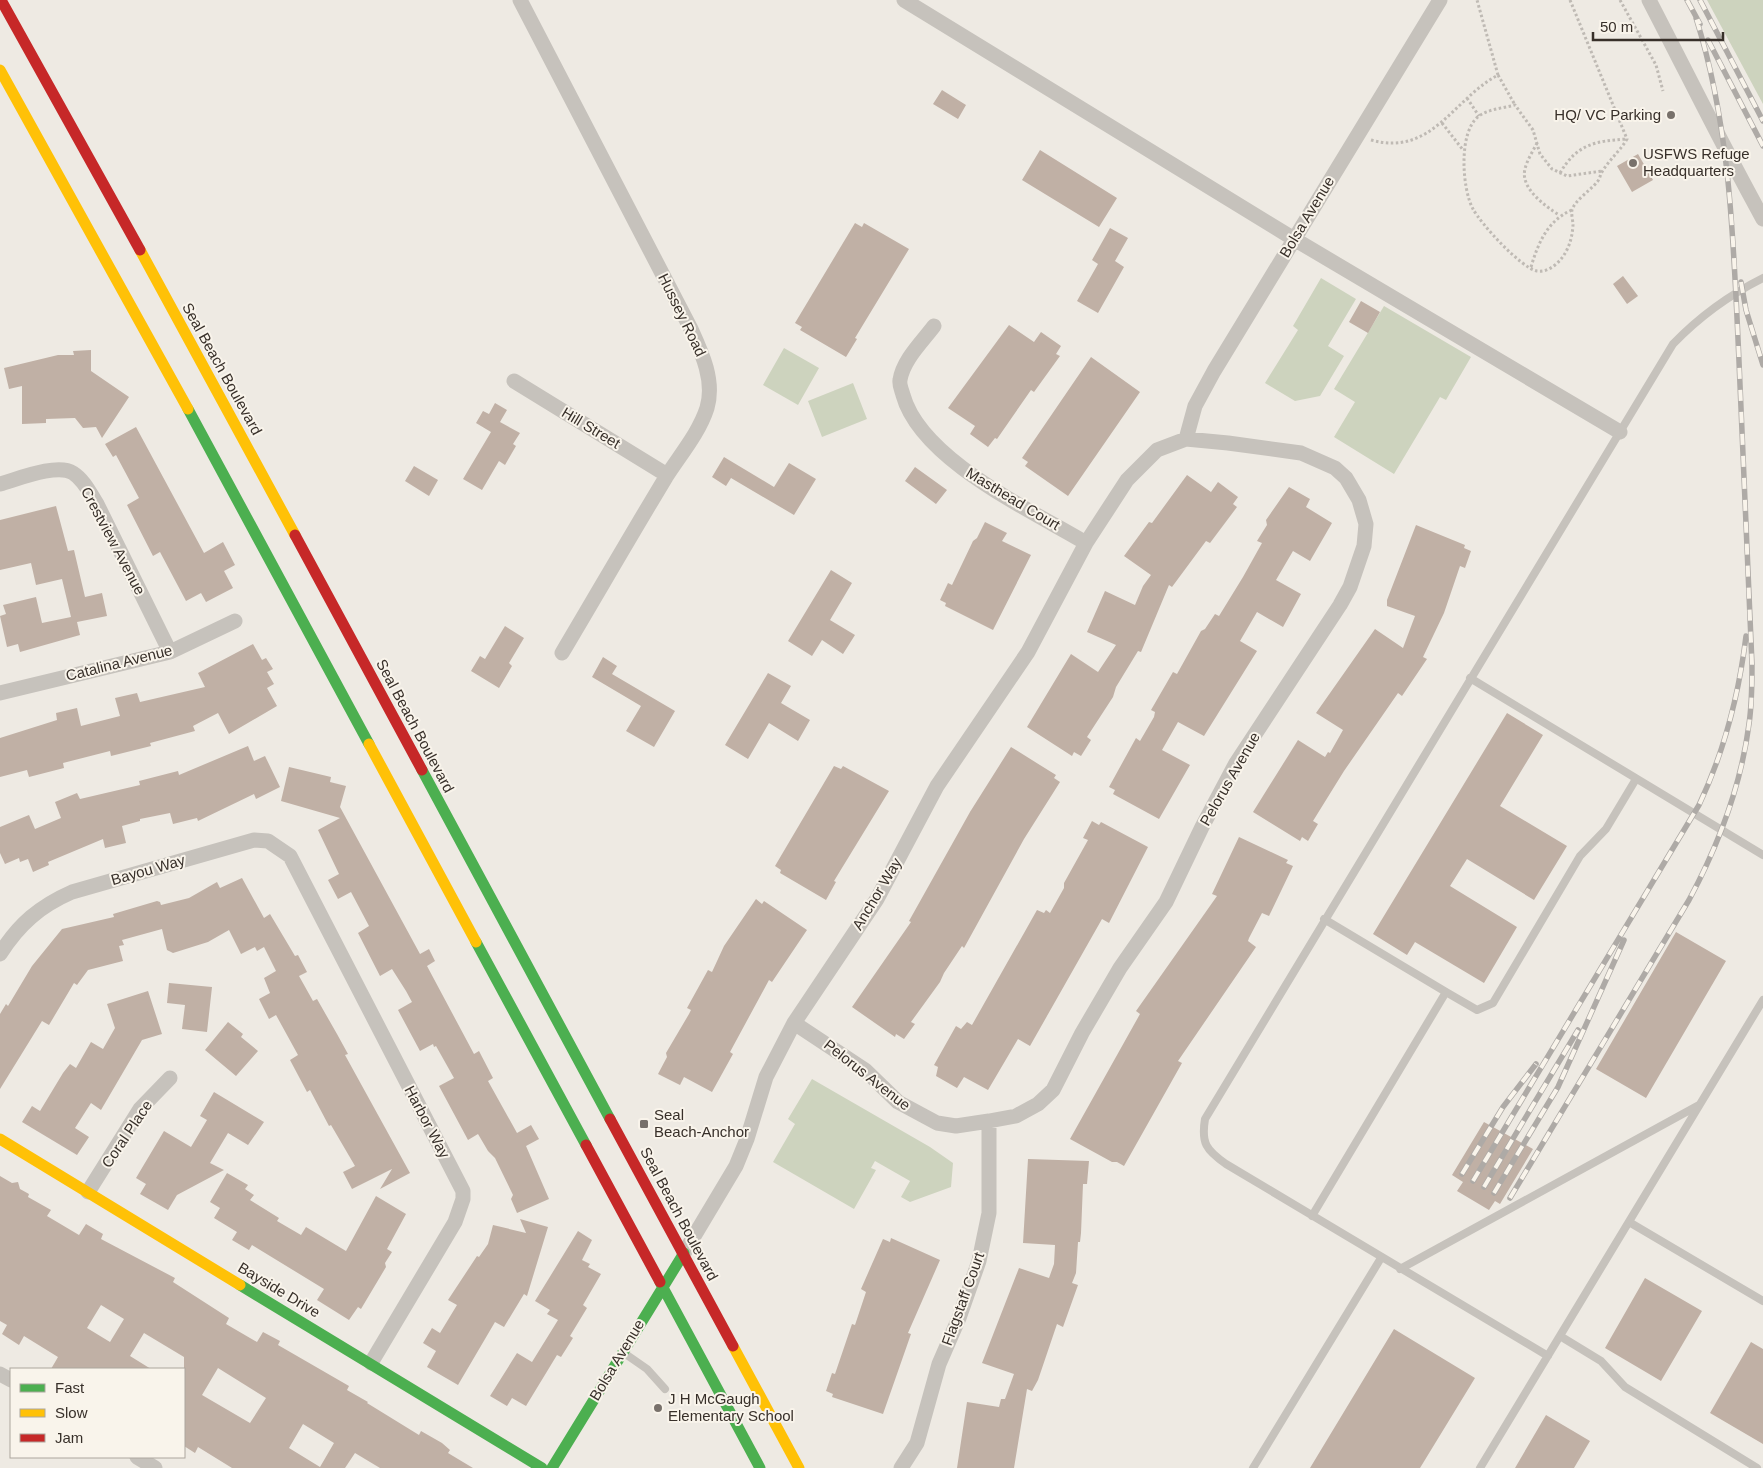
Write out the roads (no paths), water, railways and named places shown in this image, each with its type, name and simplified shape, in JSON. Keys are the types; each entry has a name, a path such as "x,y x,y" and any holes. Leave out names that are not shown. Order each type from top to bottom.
{"main road":[{"name":"Seal Beach Boulevard","path":"1,0 203,365 684,1253 798,1468"},
{"path":"0,70 176,384 760,1468"},
{"name":"Bayside Drive","path":"0,1139 542,1468"},
{"name":"Bolsa Avenue","path":"552,1468 684,1253"}],"street":[{"name":"Hussey Road","path":"520,0 703,356 710,384 707,408 693,437 667,475 562,653"},
{"path":"904,0 1294,239 1620,432"},
{"name":"Bolsa Avenue","path":"1186,439 1195,406 1294,239 1440,0"},
{"path":"1649,0 1705,107 1725,151 1763,219"},
{"name":"Masthead Court","path":"934,326 905,364 899,382 906,406 917,422 929,438 963,469 1086,543"},
{"name":"Hill Street","path":"514,381 667,475"},
{"name":"Pelorus Avenue","path":"794,1024 865,1070 898,1102 936,1123 956,1126 1016,1116 1038,1104 1053,1090 1082,1033 1120,968 1166,902 1202,827 1236,763 1340,605 1350,587 1364,546 1366,524 1359,500 1346,478 1335,468 1301,453 1186,439 1157,450 1127,480 1086,543"},
{"name":"Crestview Avenue","path":"0,484 62,468 73,473 85,484 97,504 170,652"},
{"name":"Anchor Way","path":"684,1253 736,1166 747,1139 766,1077 794,1024 877,899 937,786 1028,652 1086,543"},
{"name":"Catalina Avenue","path":"0,693 170,652 235,621"},
{"name":"Bayou Way","path":"0,954 19,927 57,898 72,892 254,840 268,841 290,856 300,879"},
{"name":"Harbor Way","path":"300,879 463,1190 463,1199 455,1222 371,1363"},
{"name":"Coral Place","path":"88,1192 140,1109 170,1078"},
{"name":"Flagstaff Court","path":"901,1468 917,1443 939,1364 959,1318 979,1261 989,1213 989,1121"},
{"path":"139,1458 155,1468"}],"lane":[{"path":"1548,1356 1381,1258 1210,1153 1202,1136 1205,1119 1324,919 1673,344 1687,330 1736,292 1763,278"},
{"path":"1470,678 1763,855"},
{"path":"1324,919 1477,1010 1493,1003 1580,856 1606,829 1636,779"},
{"path":"1312,1216 1446,992"},
{"path":"1480,1468 1763,1000"},
{"path":"1400,1269 1700,1105"},
{"path":"1629,1222 1763,1301"},
{"path":"1253,1468 1381,1258"},
{"path":"1560,1336 1600,1361 1625,1387 1758,1468"},
{"path":"622,1352 647,1368 665,1389"}],"railway":[{"path":"1687,0 1700,24"},
{"path":"1700,0 1763,121"},
{"path":"1510,1198 1700,879 1719,837 1734,793 1749,724 1752,664 1736,298 1728,177 1716,97 1696,18"},
{"path":"1708,40 1763,146"},
{"path":"1741,282 1746,310 1763,365"},
{"path":"1473,1181 1699,805 1723,744 1735,701 1746,636"},
{"path":"1494,1193 1558,1087 1624,940"},
{"path":"1484,1187 1578,1030"},
{"path":"1462,1174 1503,1107 1536,1064"}],"place":[{"name":"HQ/ VC Parking","path":"1671,115"},
{"name":"USFWS Refuge Headquarters","path":"1633,163"},
{"name":"Seal Beach-Anchor","path":"644,1124"},
{"name":"J H McGaugh Elementary School","path":"658,1408"}]}
